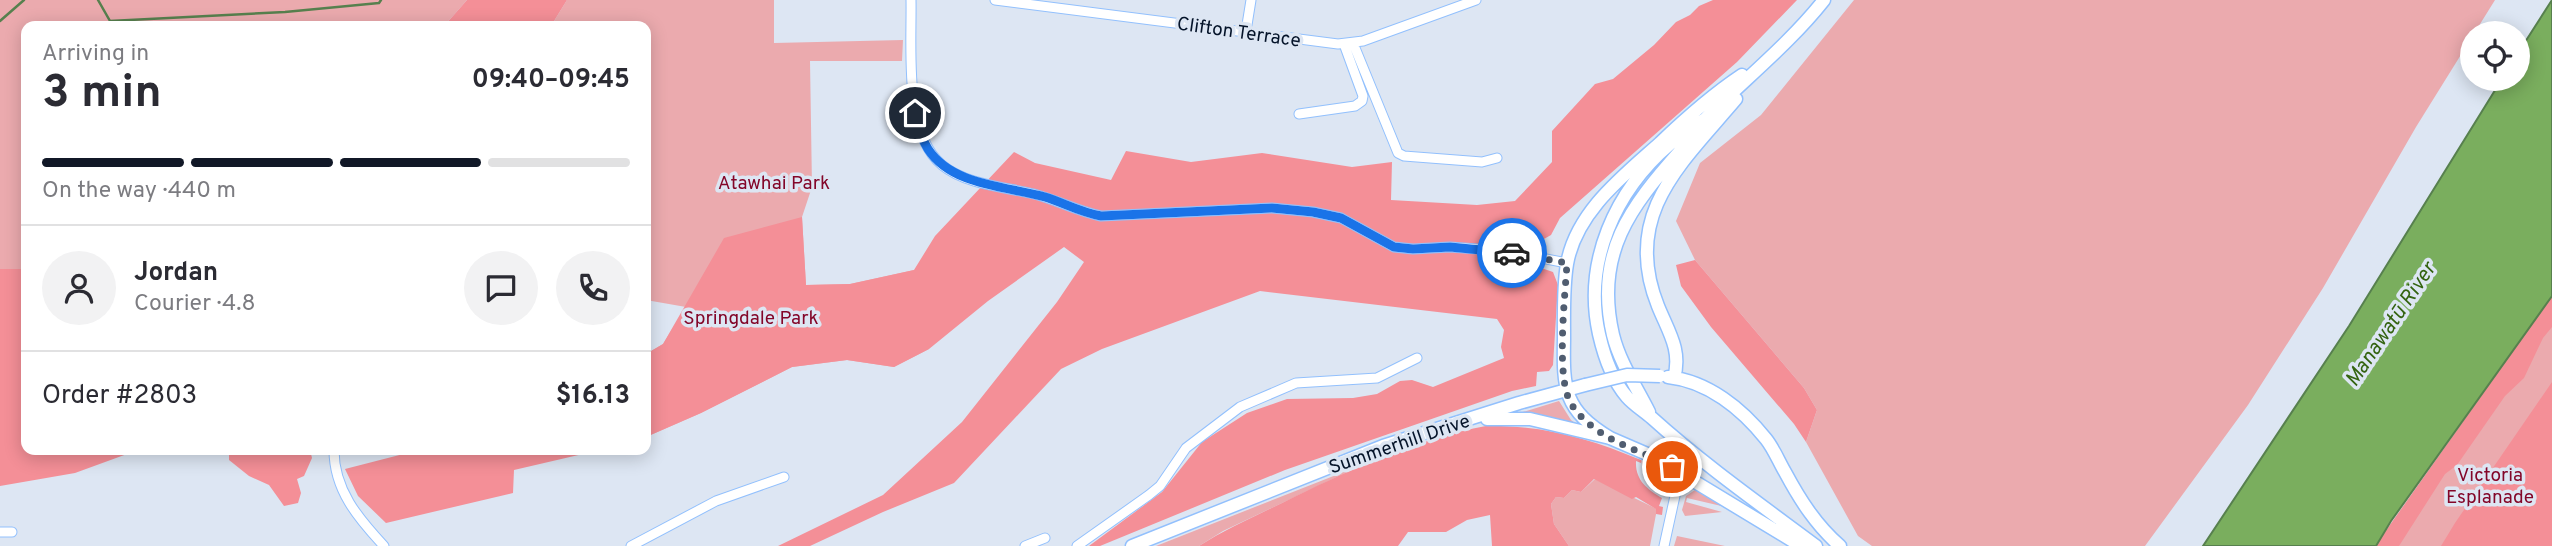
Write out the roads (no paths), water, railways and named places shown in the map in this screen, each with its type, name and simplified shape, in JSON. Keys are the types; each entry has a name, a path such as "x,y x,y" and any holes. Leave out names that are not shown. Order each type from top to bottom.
{"main road":[{"path":"1816,546 1690,451 1628,398 1602,346 1595,310 1597,270 1602,245 1610,222 1637,178 1671,143 1705,119 1772,55 1824,0"},
{"path":"1772,55 1711,96 1610,189 1584,222 1567,263 1563,365 1568,398 1590,425 1610,438 1681,472 1801,546"},
{"path":"1667,377 1678,362 1676,349 1650,282 1647,248 1651,218 1659,195 1673,172 1772,55"},
{"name":"Summerhill Drive","path":"1132,546 1383,446 1566,390 1627,375 1667,377 1701,386 1726,400 1768,441 1808,510 1825,533 1840,546"},
{"path":"1458,422 1494,418 1530,419 1610,438"}],"street":[{"path":"911,0 913,101 921,134 926,147 943,166 968,178 1044,197 1079,212 1101,216 1272,208 1313,212 1341,218 1394,247 1505,251 1567,263"},
{"name":"Clifton Terrace","path":"995,0 1031,2 1348,44 1476,0"},
{"path":"1246,31 1251,0"},
{"path":"1299,114 1355,106 1362,101 1363,96 1348,44"},
{"path":"1348,44 1398,153 1405,156 1482,162 1497,158"},
{"path":"1077,546 1149,495 1160,485 1186,448 1240,407 1296,383 1377,378 1417,358"},
{"path":"335,455 345,497 363,523 384,546"},
{"path":"1664,546 1681,472"},
{"path":"631,546 716,501 784,477"},
{"path":"0,532 12,533"},
{"path":"1026,546 1045,538"}],"water":[{"name":"Manawatū River","path":"2552,0 2552,296 2391,521 2376,546 2203,546 2349,326 2495,91 2530,91 2530,34"}],"waterway":[{"path":"0,21 24,0"},
{"path":"98,0 110,21 285,12 379,3 381,0"}],"park label":[{"name":"Atawhai Park","path":"774,182"},
{"name":"Springdale Park","path":"751,317"},
{"name":"Victoria Esplanade","path":"2490,485"}]}
